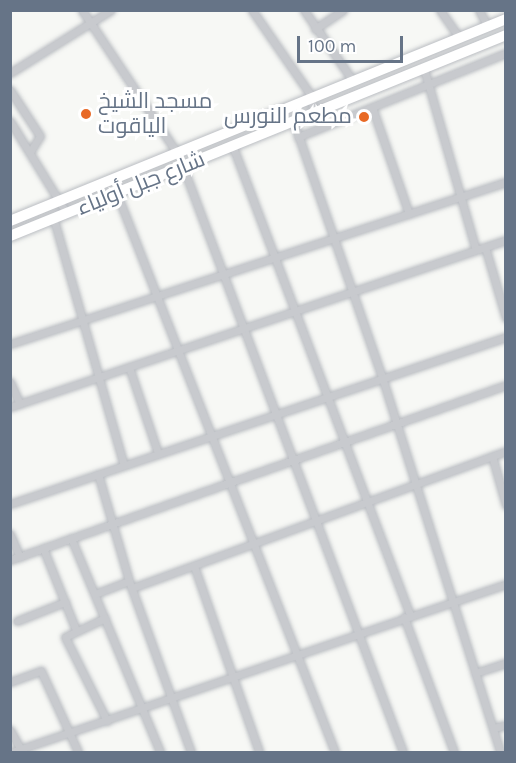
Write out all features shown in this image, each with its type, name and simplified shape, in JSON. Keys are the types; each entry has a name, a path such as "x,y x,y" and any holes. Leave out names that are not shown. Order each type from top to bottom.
{"main road":[{"name":"شارع جبل أولياء","path":"10,222 506,19"},
{"name":"شارع جبل أولياء","path":"10,236 294,123 506,35"}],"street":[{"path":"82,10 177,153"},
{"path":"10,73 111,10"},
{"path":"252,10 312,97 313,115"},
{"path":"304,10 353,81"},
{"path":"315,29 344,10"},
{"path":"440,10 460,39"},
{"path":"479,10 488,27"},
{"path":"298,137 506,53"},
{"path":"424,69 477,250"},
{"path":"10,90 40,136 30,152"},
{"path":"340,104 345,118"},
{"path":"372,107 409,214"},
{"path":"10,121 67,214"},
{"path":"294,123 332,239 382,377 500,753"},
{"path":"10,141 20,137"},
{"path":"233,147 367,502 453,752"},
{"path":"183,167 314,523 403,753"},
{"path":"10,344 158,296 222,272 276,261 332,239 506,182"},
{"path":"117,194 213,434 253,545 334,753"},
{"path":"54,220 124,465"},
{"path":"10,407 243,327 352,294 506,240"},
{"path":"485,247 506,318"},
{"path":"10,504 325,395 506,337"},
{"path":"129,367 159,453"},
{"path":"10,381 20,404"},
{"path":"10,560 292,461 395,420 506,385"},
{"path":"95,594 194,566 506,451"},
{"path":"492,456 506,505"},
{"path":"98,474 130,585 191,753"},
{"path":"10,534 20,557"},
{"path":"71,538 160,753"},
{"path":"43,548 76,630"},
{"path":"194,566 259,753"},
{"path":"12,753 358,632 506,584"},
{"path":"17,621 65,602"},
{"path":"105,618 76,630 66,637 106,721"},
{"path":"475,673 506,663"},
{"path":"10,682 41,672 78,753"},
{"path":"493,728 506,725"},
{"path":"10,730 21,751"}],"place":[{"name":"مسجد الشيخ الياقوت","path":"86,114"},
{"name":"مطعم النورس","path":"364,117"}]}
